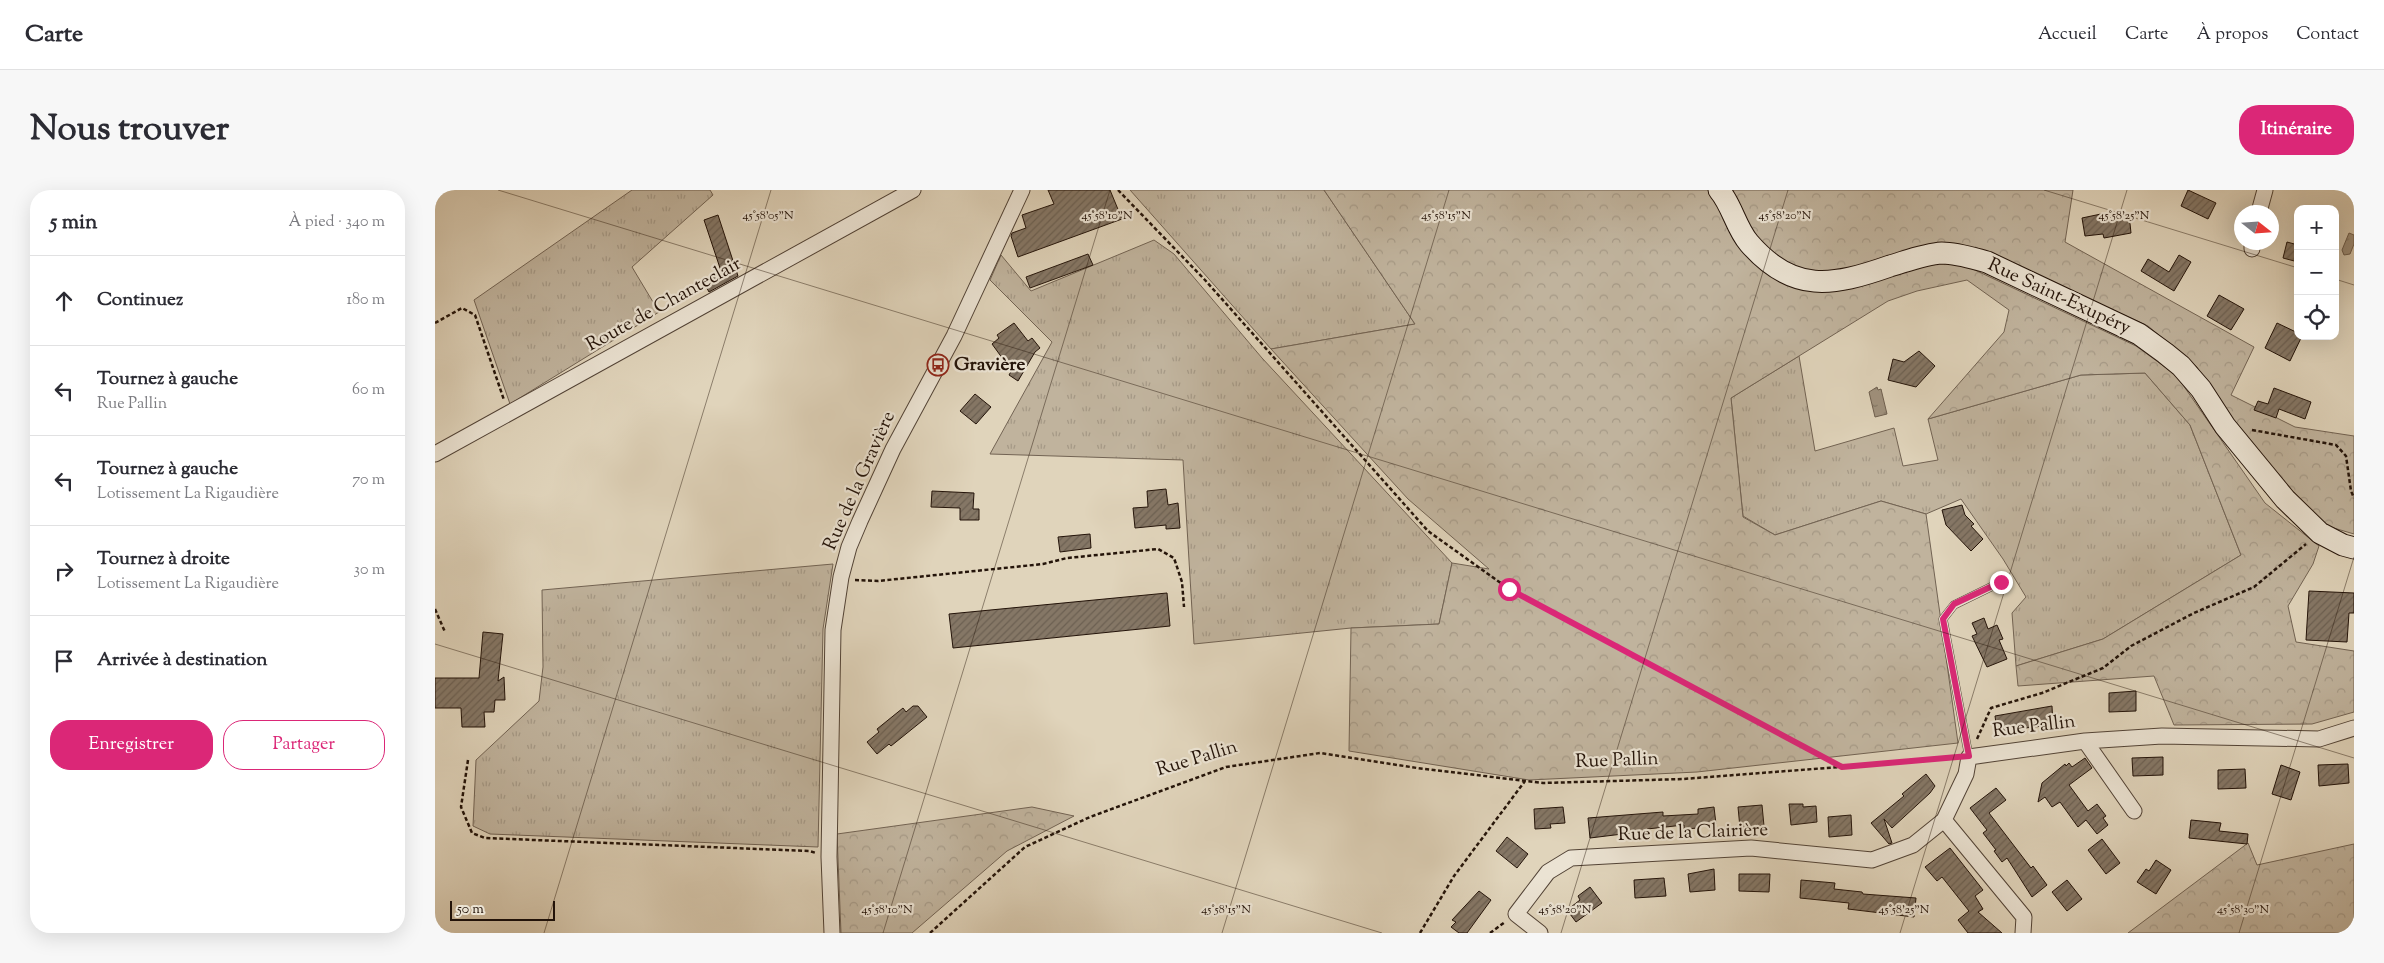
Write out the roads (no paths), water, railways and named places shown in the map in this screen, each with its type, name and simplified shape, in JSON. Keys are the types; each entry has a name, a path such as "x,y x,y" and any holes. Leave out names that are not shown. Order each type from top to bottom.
{"street":[{"name":"Route de Chanteclair","path":"435,454 913,190"},
{"name":"Rue de la Gravière","path":"832,933 829,857 833,630 841,577 857,530 893,449 954,336 1021,190"},
{"name":"Rue Saint-Exupéry","path":"1719,190 1748,242 1779,270 1797,278 1823,282 1845,280 1913,258 1941,253 1961,255 1987,262 2139,334 2181,366 2201,389 2225,426 2285,499 2321,532 2343,545 2354,548"},
{"path":"2261,205 2265,190"},
{"name":"Rue Pallin","path":"1969,756 2085,741 2162,736 2319,739 2354,728"},
{"path":"2085,741 2134,811"},
{"name":"Rue de la Clairière","path":"1540,933 1516,914 1548,872 1571,858 1751,848 1872,860 1913,844 1944,820 1965,774 1969,756"},
{"path":"1944,820 2024,917 2023,933"}],"lane":[{"path":"1969,756 1943,619 1954,604 2001,582"}],"water":[{"path":"2349,233 2354,235 2354,244 2350,254 2344,255 2342,250"},
{"path":"1877,387 1878,390 1881,389 1887,414 1875,417 1869,392"}],"place":[{"name":"Gravière","path":"938,365"}]}
